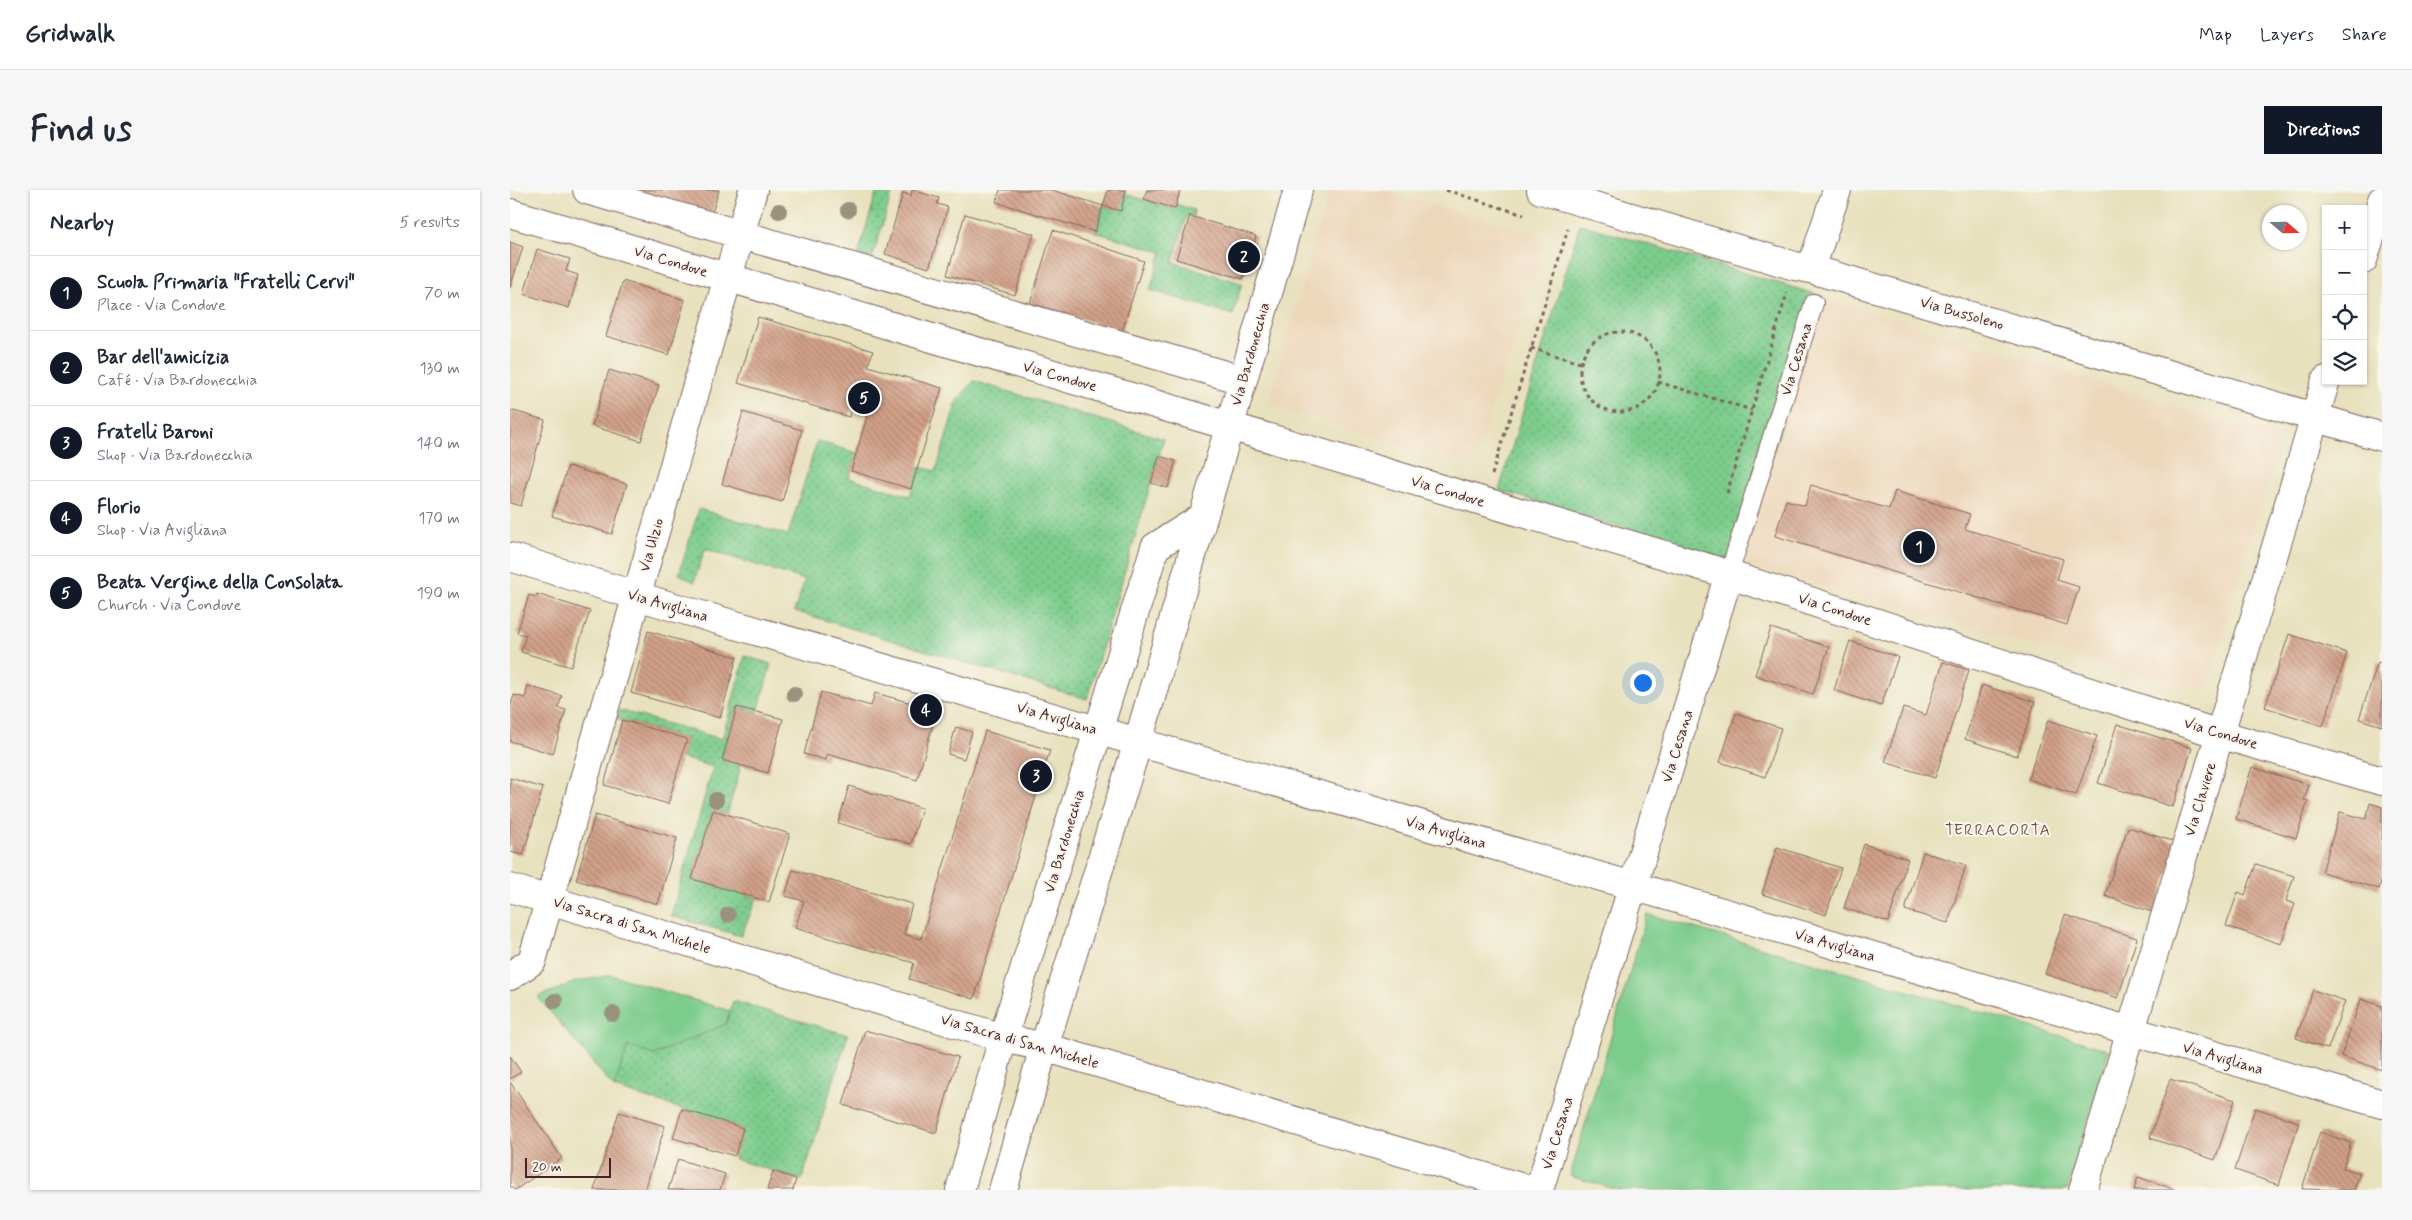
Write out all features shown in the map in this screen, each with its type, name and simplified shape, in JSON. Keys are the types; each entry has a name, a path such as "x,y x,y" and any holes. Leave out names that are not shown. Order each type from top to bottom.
{"street":[{"path":"587,190 1242,380"},
{"name":"Via Ulzio","path":"510,976 532,962 638,596 752,190"},
{"name":"Via Bardonecchia","path":"1003,1190 1044,1047 1138,742 1298,190"},
{"name":"Via Bussoleno","path":"1542,190 2382,437"},
{"path":"1803,267 1837,190"},
{"path":"2366,250 2382,200"},
{"name":"Via Condove","path":"510,213 1729,574 2219,734 2382,781"},
{"name":"Via Claviere","path":"2084,1190 2324,385"},
{"name":"Via Bardonecchia","path":"960,1190 1003,1038 1155,547 1202,517"},
{"name":"Via Avigliana","path":"510,558 2382,1104"},
{"name":"Via Cesana","path":"1540,1190 1729,574"},
{"name":"Via Sacra di San Michele","path":"510,888 1003,1038 1044,1047 1530,1190"}],"lane":[{"name":"Via Cesana","path":"1729,574 1814,303"}],"path":[{"path":"1489,483 1568,229"},
{"name":"Via Cesana","path":"1724,502 1752,410 1803,267"},
{"path":"1616,332 1629,333 1641,338 1657,357 1660,370 1658,382 1645,403 1635,409 1622,412 1610,411 1594,402 1582,387 1580,363 1585,351 1593,341 1604,334 1616,332"},
{"path":"1531,348 1580,363"},
{"path":"1658,382 1752,410"}],"shaded area":[{"path":"1330,190 1383,190 1547,238 1474,465 1268,405"},
{"path":"1822,296 2281,439 2205,692 1739,563"}],"green space":[{"path":"877,190 893,190 872,259 858,255"},
{"path":"1125,194 1174,209 1176,204 1194,210 1193,217 1187,215 1173,262 1242,283 1233,315 1150,290 1162,252 1095,232 1103,206 1120,210"},
{"path":"1580,224 1822,296 1739,563 1499,490"},
{"path":"974,381 1164,439 1087,699 794,611 805,580 705,549 694,582 679,574 699,509 788,535 817,441 857,453 849,478 910,496 919,467 936,471 957,400"},
{"path":"745,656 771,664 758,712 737,707 722,760 741,765 727,815 713,811 692,879 757,898 741,936 671,916 713,767 682,758 687,739 616,718 619,710 722,739"},
{"path":"1647,914 2109,1050 2067,1190 1618,1190 1570,1176"},
{"path":"611,975 730,1011 726,1024 654,1055 628,1047 614,1088 538,997 575,982"},
{"path":"733,1001 848,1035 802,1180 734,1159 743,1128 614,1088 628,1046 654,1055 726,1024"}],"building":[{"path":"625,190 719,190 711,216"},
{"path":"912,190 939,198 937,204 948,207 929,268 885,254 903,193 911,196"},
{"path":"1000,190 1052,190 1103,206 1095,232 996,202"},
{"path":"1108,190 1126,190 1121,211 1103,206"},
{"path":"1147,190 1180,190 1175,209 1144,199"},
{"path":"965,214 1034,234 1015,295 947,275"},
{"path":"1190,216 1256,236 1243,279 1176,259"},
{"path":"1053,230 1144,261 1122,331 1030,303"},
{"path":"510,242 523,247 510,288"},
{"path":"537,249 570,259 566,271 578,275 569,308 524,294"},
{"path":"623,281 685,300 669,355 606,336"},
{"path":"758,317 873,351 868,366 942,388 911,489 851,471 868,413 851,408 849,417 738,383"},
{"path":"609,370 659,385 641,441 592,426"},
{"path":"510,410 545,420 521,506 510,503"},
{"path":"743,412 802,430 782,502 722,484"},
{"path":"1159,456 1176,461 1168,488 1151,483"},
{"path":"568,466 627,484 612,534 552,516"},
{"path":"1811,485 1889,509 1895,491 1970,514 1965,529 2063,559 2057,580 2079,587 2067,625 1775,536 1786,500 1805,506"},
{"path":"537,594 590,611 571,667 521,652 526,635 517,633 529,595 537,597"},
{"path":"1771,628 1829,647 1813,694 1755,675"},
{"path":"648,631 737,657 720,718 631,693"},
{"path":"2289,634 2347,653 2323,726 2265,707"},
{"path":"1850,641 1898,657 1881,706 1834,690"},
{"path":"1943,662 1969,670 1935,778 1885,762 1903,708 1926,715"},
{"path":"2378,662 2382,664 2382,726 2359,719"},
{"path":"1982,685 2035,702 2017,756 1965,739"},
{"path":"528,686 562,696 558,708 566,710 553,754 510,741 510,708 514,695 525,698"},
{"path":"821,692 871,706 875,693 937,710 917,780 827,754 826,760 804,754"},
{"path":"737,707 783,719 768,773 722,760"},
{"path":"1736,713 1781,728 1765,777 1720,762"},
{"path":"622,720 687,739 668,804 604,785"},
{"path":"2048,720 2097,736 2076,795 2028,779"},
{"path":"2117,724 2192,748 2173,807 2098,783"},
{"path":"956,727 972,732 964,759 948,754"},
{"path":"985,731 1050,750 974,999 909,979 914,963 795,928 804,901 785,896 793,870 912,904 904,934 921,939"},
{"path":"2252,767 2309,785 2304,800 2308,801 2296,838 2236,819"},
{"path":"510,778 543,788 523,855 510,852"},
{"path":"849,786 922,808 911,844 838,823"},
{"path":"2370,803 2382,807 2382,878 2379,889 2322,872 2340,812 2366,819"},
{"path":"713,810 790,834 769,902 692,879"},
{"path":"595,815 677,838 658,904 576,880"},
{"path":"2128,827 2178,843 2155,913 2105,896"},
{"path":"1864,844 1908,859 1888,922 1844,908"},
{"path":"1777,847 1841,868 1826,915 1762,894"},
{"path":"1923,852 1966,865 1948,923 1905,910"},
{"path":"2256,864 2294,876 2286,901 2295,904 2281,944 2226,926 2238,892 2245,895"},
{"path":"2065,915 2137,938 2118,998 2045,974"},
{"path":"2313,990 2345,1001 2328,1049 2296,1038"},
{"path":"2361,999 2382,1006 2382,1070 2341,1056"},
{"path":"865,1030 958,1057 936,1133 843,1105"},
{"path":"510,1056 521,1072 510,1079"},
{"path":"2170,1079 2235,1100 2215,1160 2150,1138"},
{"path":"510,1082 562,1158 515,1190 510,1186"},
{"path":"2255,1108 2299,1122 2279,1185 2235,1170"},
{"path":"682,1109 743,1128 735,1156 673,1138"},
{"path":"619,1112 665,1126 645,1190 594,1190"},
{"path":"2320,1132 2351,1143 2343,1168 2360,1173 2354,1190 2302,1189"},
{"path":"678,1159 725,1174 720,1190 668,1190"},
{"path":"773,1171 796,1179 793,1190 767,1190"},
{"path":"2138,1177 2176,1190 2134,1190"}],"place":[{"name":"Bar dell'amicizia","path":"1244,257"},
{"name":"Beata Vergine della Consolata","path":"864,398"},
{"name":"Scuola Primaria \"Fratelli Cervi\"","path":"1919,547"},
{"name":"Florio","path":"926,710"},
{"name":"Fratelli Baroni","path":"1036,776"}],"district":[{"name":"TERRACORTA","path":"1998,829"}]}
